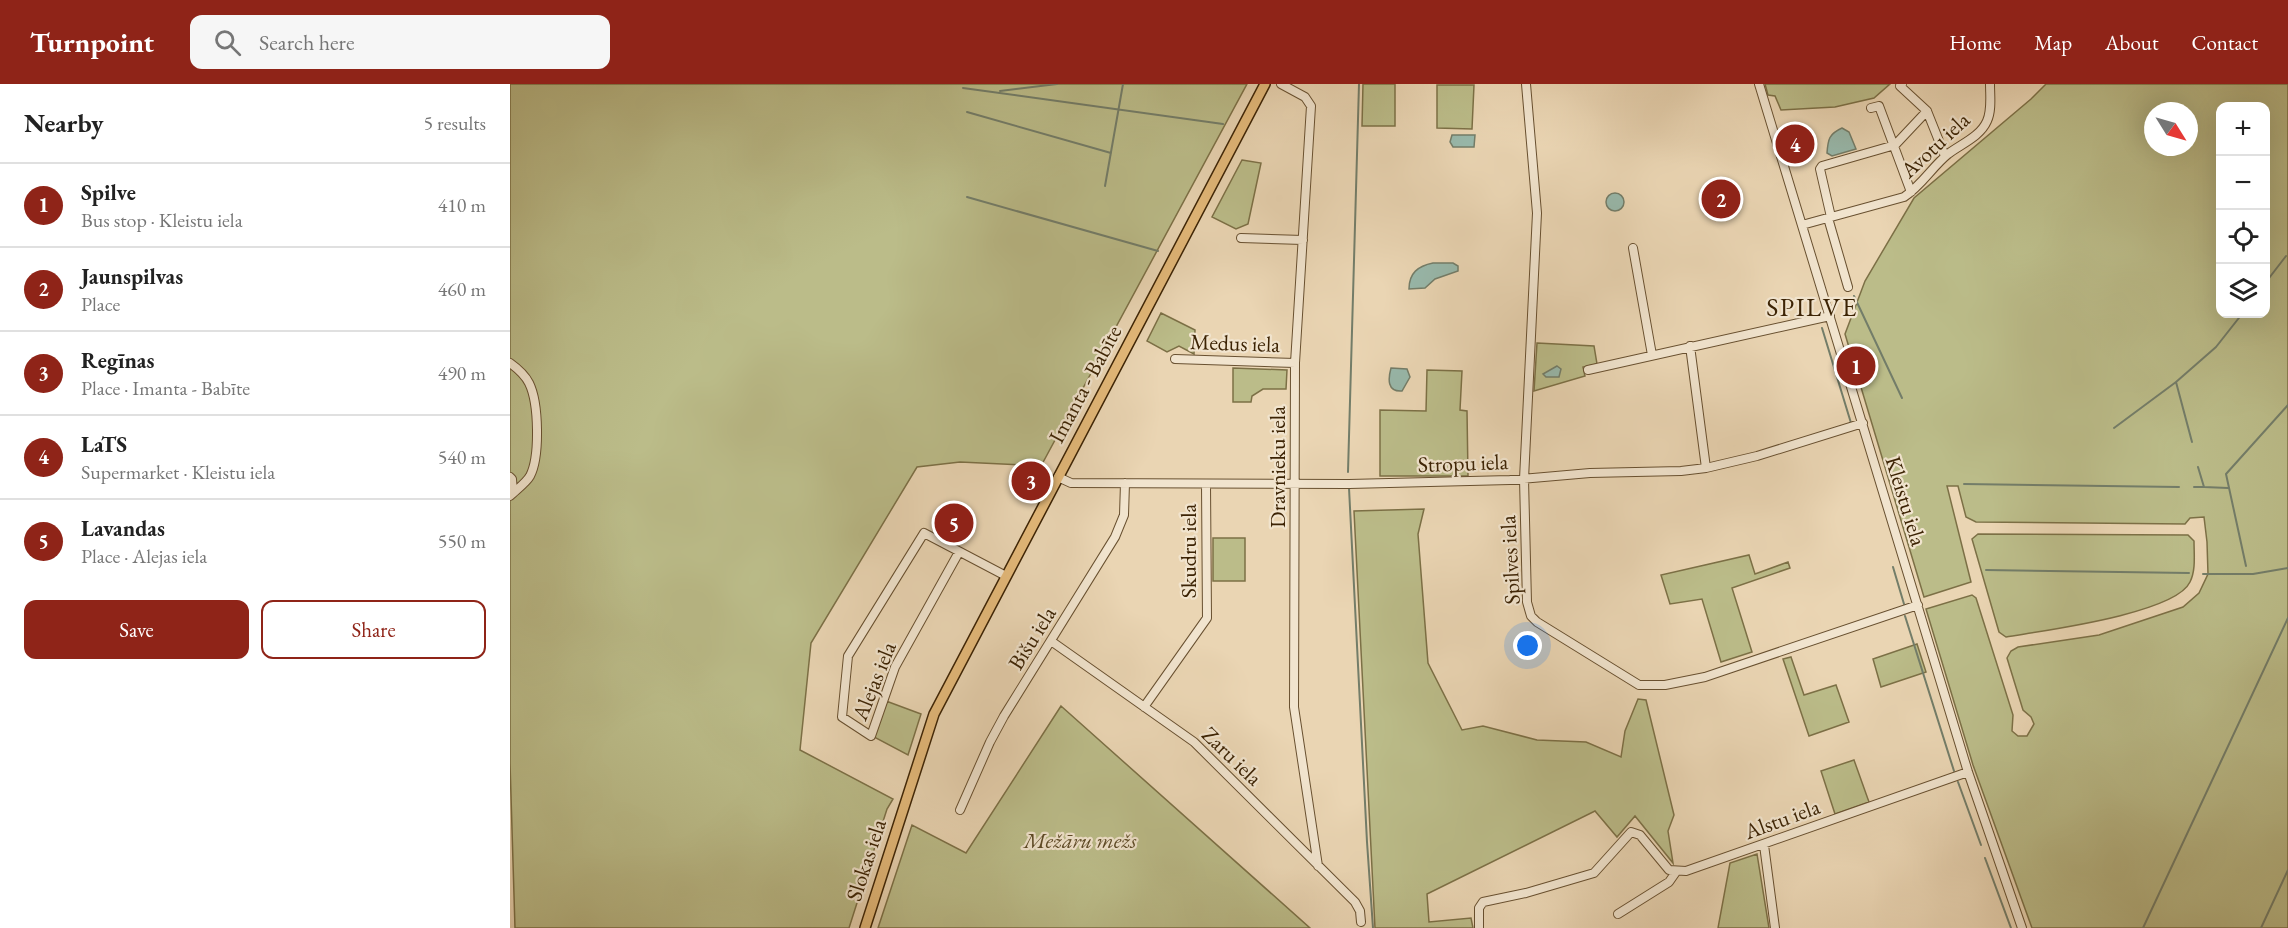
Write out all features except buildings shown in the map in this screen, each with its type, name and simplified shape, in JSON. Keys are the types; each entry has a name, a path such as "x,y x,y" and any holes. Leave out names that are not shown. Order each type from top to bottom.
{"main road":[{"name":"Imanta - Babīte","path":"905,804 934,714 1265,84"},
{"name":"Slokas iela","path":"865,928 905,804"}],"street":[{"name":"Dravnieku iela","path":"1281,84 1305,97 1311,106 1295,363 1294,707 1318,866"},
{"name":"Spilves iela","path":"1526,84 1537,213 1524,479 1527,602 1532,616 1544,627 1640,685 1665,686 1706,677 1918,605"},
{"name":"Kleistu iela","path":"1759,84 1968,772 2022,928"},
{"name":"Avotu iela","path":"1802,225 1904,197 1911,192 1945,156 1978,134 1984,126 1989,111 1990,84"},
{"path":"1901,85 1927,111 1945,156"},
{"path":"1875,107 1895,145 1911,192"},
{"path":"1848,287 1820,169 1822,166 1895,145 1927,111"},
{"path":"1240,238 1303,240"},
{"path":"1633,248 1652,355"},
{"path":"1587,370 1830,316"},
{"path":"1690,346 1706,468"},
{"name":"Medus iela","path":"1175,359 1295,363"},
{"path":"510,363 528,381 535,407 537,427 532,472 529,479 512,494"},
{"name":"Stropu iela","path":"1058,477 1071,483 1349,484 1524,479 1590,473 1681,471 1706,468 1757,456 1863,423"},
{"path":"510,477 512,494"},
{"name":"Bišu iela","path":"960,810 990,742 1115,537 1124,515 1125,483"},
{"name":"Skudru iela","path":"1144,707 1207,618 1206,484"},
{"name":"Alejas iela","path":"924,533 959,552 895,667 871,736 846,722 842,717 848,656 924,533"},
{"path":"959,552 1006,576"},
{"name":"Zaru iela","path":"1051,641 1194,742 1355,902 1360,910 1361,922"},
{"name":"Alstu iela","path":"1618,914 1669,882 1676,872 1686,871 1764,845 1968,772"},
{"path":"1479,928 1477,916 1483,902 1526,893 1594,873 1631,832 1640,835 1669,870 1676,872"},
{"path":"1764,845 1775,928"}],"green space":[{"path":"510,84 1247,84 1041,466 960,462 917,467 811,643 800,750 893,799 887,809 849,928 515,928 510,763"},
{"path":"1363,84 1395,84 1395,126 1362,126"},
{"path":"1765,84 1890,84 1874,98 1835,107 1781,110 1775,96 1768,95"},
{"path":"2046,84 2288,84 2288,928 2032,928 1973,765 1926,609 1972,595 1976,598 2013,715 2012,731 2018,736 2027,736 2034,724 2031,717 2023,710 2007,658 2011,651 2018,647 2099,635 2183,607 2199,593 2208,574 2204,517 2190,518 2185,524 1976,522 1966,517 1958,486 1947,486 1971,582 1924,597 1845,334 1865,281 1914,198"},
{"path":"1437,85 1474,85 1472,129 1437,128"},
{"path":"1242,160 1261,163 1248,224 1236,229 1212,217"},
{"path":"1161,313 1195,330 1194,354 1179,346 1167,352 1147,341"},
{"path":"1537,343 1594,346 1597,364 1583,367 1585,376 1534,391"},
{"path":"1233,368 1287,370 1286,389 1263,389 1252,396 1251,402 1233,402"},
{"path":"1427,370 1462,371 1460,410 1467,411 1468,476 1380,476 1380,410 1426,411"},
{"path":"1424,509 1418,534 1428,663 1462,730 1483,726 1537,740 1586,742 1621,757 1625,731 1638,699 1646,700 1674,815 1668,831 1673,863 1635,816 1617,837 1595,811 1427,894 1429,922 1471,918 1473,928 1375,928 1354,511"},
{"path":"1978,534 2188,535 2194,541 2193,572 2190,582 2179,593 2160,603 2105,619 2006,637 1999,632 1972,539"},
{"path":"1213,538 1245,538 1245,581 1213,581"},
{"path":"1749,555 1755,574 1788,562 1790,568 1732,588 1752,652 1721,662 1702,599 1670,604 1661,575"},
{"path":"1917,644 1926,672 1881,687 1873,659"},
{"path":"1791,657 1804,695 1836,685 1849,722 1809,736 1783,659"},
{"path":"886,701 921,714 908,755 874,737"},
{"name":"Mežāru mežs","path":"1061,706 1310,928 878,928 912,825 966,853"},
{"path":"1854,760 1869,802 1835,814 1821,771"},
{"path":"1757,854 1769,928 1718,928 1730,863"}],"shaded area":[{"path":"1842,128 1849,132 1856,149 1832,156 1827,153 1829,141 1834,132"},
{"path":"1452,135 1475,135 1474,147 1453,147 1450,142"},
{"path":"1611,193 1619,193 1624,198 1622,209 1611,211 1606,206 1606,198"},
{"path":"1433,263 1453,263 1458,266 1458,271 1435,279 1425,288 1409,289 1409,283 1415,271"},
{"path":"1557,366 1561,369 1559,377 1546,377 1543,374"},
{"path":"1391,368 1407,369 1410,377 1402,391 1391,387 1389,380"}],"waterway":[{"path":"1000,91 1057,84"},
{"path":"1105,186 1123,84"},
{"path":"1348,472 1359,84"},
{"path":"963,88 1223,124"},
{"path":"967,112 1111,153"},
{"path":"967,197 1158,251"},
{"path":"2270,277 2286,256"},
{"path":"1854,296 1902,398"},
{"path":"2192,442 2176,382 2216,347 2239,318"},
{"path":"1822,328 1851,423"},
{"path":"2114,428 2176,382"},
{"path":"2246,566 2226,474 2288,405"},
{"path":"2198,467 2204,487 2228,488"},
{"path":"1964,484 2179,487"},
{"path":"2194,487 2203,487"},
{"path":"1349,488 1373,928"},
{"path":"1893,567 1904,604"},
{"path":"2203,574 2253,574 2288,568"},
{"path":"1986,570 2189,573"},
{"path":"1905,616 1954,771"},
{"path":"2143,928 2288,618"},
{"path":"1958,782 1981,845"},
{"path":"1985,858 2011,928"},
{"path":"2261,928 2288,870"}],"place":[{"name":"LaTS","path":"1795,144"},
{"name":"Jaunspilvas","path":"1721,199"},
{"name":"Spilve","path":"1856,366"},
{"name":"Regīnas","path":"1031,481"},
{"name":"Lavandas","path":"954,523"}],"district":[{"name":"SPILVE","path":"1812,307"}]}
